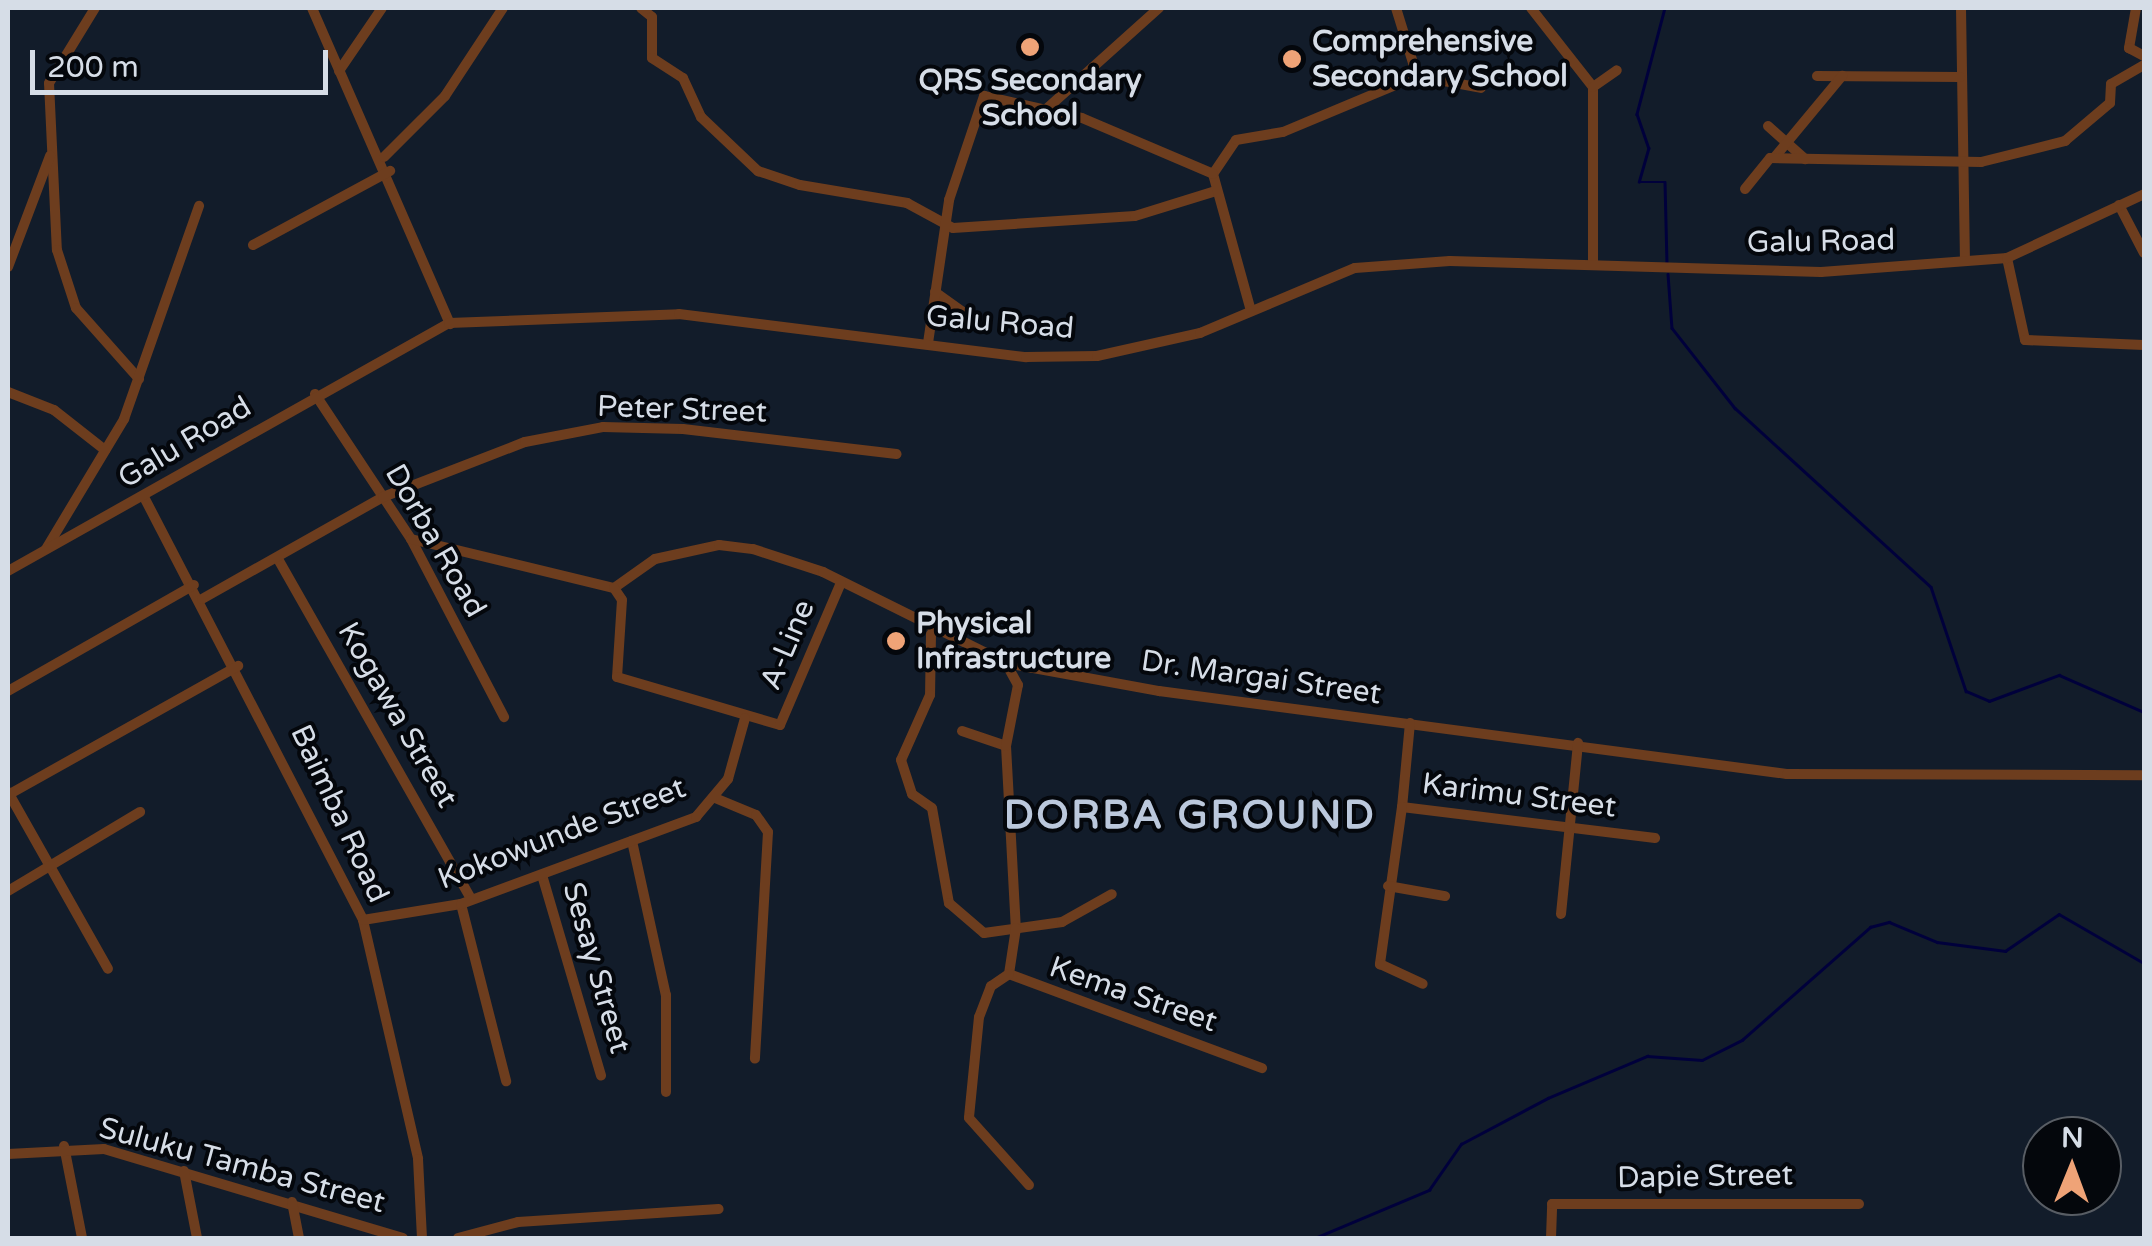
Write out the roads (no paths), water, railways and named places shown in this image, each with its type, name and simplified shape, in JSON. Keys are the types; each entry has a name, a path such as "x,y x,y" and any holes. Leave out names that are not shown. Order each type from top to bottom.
{"street":[{"path":"95,8 49,83 58,250 76,308 139,379"},
{"path":"312,8 339,71 384,157 450,323"},
{"path":"339,71 382,8"},
{"path":"384,157 445,96 503,8"},
{"path":"641,8 652,17 652,58 683,78 701,117 758,170 907,203 944,227 1135,216 1216,191"},
{"path":"1043,112 1159,8"},
{"path":"1396,8 1417,76"},
{"path":"1531,8 1593,87 1592,265"},
{"path":"1961,8 1965,261"},
{"path":"2136,8 2129,48 2144,56"},
{"path":"1774,158 1962,160 2065,141 2110,103 2111,84 2144,65"},
{"path":"1593,87 1618,70"},
{"path":"1251,311 1213,174 1236,140 1283,132 1417,76 1481,88"},
{"path":"1816,76 1960,77"},
{"path":"1745,189 1842,76"},
{"path":"928,343 948,200 984,96 1082,118 1213,174"},
{"path":"1768,126 1790,139 1805,159"},
{"path":"8,267 52,148"},
{"path":"253,245 390,171"},
{"name":"Galu Road","path":"8,571 144,498 315,394 450,323 679,314 928,343 1097,356 1251,311 1355,268 1592,265 1821,272 2007,258 2144,194"},
{"path":"2120,205 2144,252"},
{"path":"46,550 105,450 139,379 200,206"},
{"path":"2130,226 2144,226"},
{"path":"2007,258 2025,340 2144,345"},
{"path":"935,292 970,317"},
{"path":"8,392 54,410 105,450"},
{"name":"Dorba Road","path":"315,394 411,539 504,717"},
{"name":"Peter Street","path":"202,599 383,496 481,456 603,428 897,454"},
{"name":"Baimba Road","path":"144,498 238,666 363,920 418,1159 422,1238"},
{"path":"411,539 614,588 622,600 617,677 745,718"},
{"name":"Dr. Margai Street","path":"614,588 655,558 719,545 841,583 931,634 1006,664 1410,723 1865,781 2144,774"},
{"name":"Kogawa Street","path":"278,559 465,900 506,1080"},
{"name":"A-Line","path":"716,798 745,718 780,725 841,583"},
{"path":"8,691 194,585"},
{"path":"931,634 930,696 901,760 912,794 932,808 948,904 984,933 1062,922 1112,894"},
{"name":"Kema Street","path":"1006,664 1018,684 1006,746 1016,928 1010,974 1262,1068"},
{"path":"108,969 8,793 238,666"},
{"name":"Karimu Street","path":"1410,723 1402,807 1655,838"},
{"path":"962,731 1006,746"},
{"path":"1561,914 1578,743"},
{"path":"716,798 756,816 768,832 756,1059"},
{"name":"Kokowunde Street","path":"363,920 465,900 542,874 696,817 716,798"},
{"path":"1402,807 1380,964 1422,984"},
{"path":"8,890 140,812"},
{"path":"632,840 666,995 666,1092"},
{"name":"Sesay Street","path":"542,874 601,1075"},
{"path":"1388,886 1445,896"},
{"path":"1010,974 991,986 980,1017 968,1118 976,1137 1029,1185"},
{"path":"64,1146 82,1238"},
{"name":"Suluku Tamba Street","path":"8,1154 64,1146 184,1171 403,1238"},
{"path":"184,1171 196,1238"},
{"path":"292,1202 299,1238"},
{"name":"Dapie Street","path":"1551,1238 1552,1204 1859,1204"},
{"path":"458,1238 518,1222 718,1209"}],"waterway":[{"path":"1665,8 1637,114 1649,148 1639,182 1665,182 1667,266"},
{"path":"1668,274 1672,328 1735,408 1931,587 1966,691 1989,701 2059,675 2144,712"},
{"path":"1315,1238 1429,1190 1461,1144 1548,1098 1647,1056 1702,1060 1742,1040 1870,927 1889,922 1937,942 2005,951 2059,914 2144,963"}],"place":[{"name":"QRS Secondary School","path":"1030,47"},
{"name":"Comprehensive Secondary School","path":"1292,59"},
{"name":"Physical Infrastructure","path":"896,641"}],"district":[{"name":"DORBA GROUND","path":"1190,815"}]}
